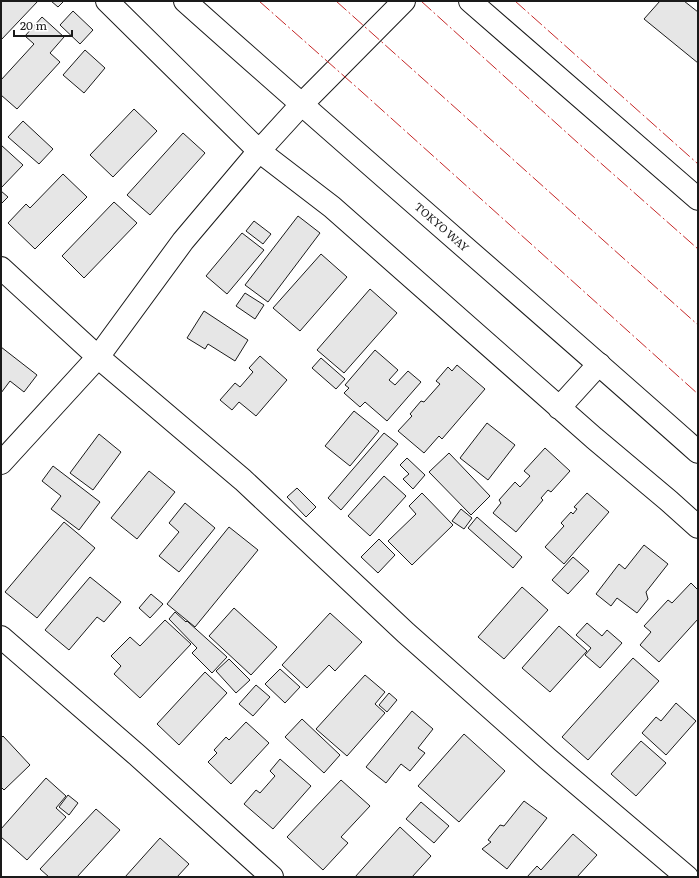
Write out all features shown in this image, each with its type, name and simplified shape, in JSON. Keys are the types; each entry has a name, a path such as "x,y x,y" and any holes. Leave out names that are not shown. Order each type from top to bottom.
{"street":[{"path":"107,1 259,151 332,207 559,408 670,501 698,528"},
{"name":"TOKYO WAY","path":"185,1 600,364 698,452"},
{"path":"1,463 98,356 183,242 259,151 301,104 404,1"},
{"path":"470,1 698,199"},
{"path":"1,268 98,356 243,480 412,638 548,759 687,877"},
{"path":"559,408 600,364"},
{"path":"1,637 137,755 272,877"}],"building":[{"path":"1,1 38,1 1,40"},
{"path":"51,1 64,1 58,7"},
{"path":"660,1 684,1 698,12 698,63 644,19"},
{"path":"73,11 93,30 80,44 60,25"},
{"path":"42,17 64,37 50,53 60,62 17,109 1,95 1,80 34,44 25,36"},
{"path":"85,50 105,68 84,93 63,75"},
{"path":"134,109 157,131 113,177 90,155"},
{"path":"23,121 53,149 39,164 8,137"},
{"path":"183,133 205,153 150,215 127,195"},
{"path":"1,145 23,165 1,188"},
{"path":"63,174 87,197 35,249 8,223 26,204 30,208"},
{"path":"1,191 8,197 1,204"},
{"path":"114,202 137,223 84,278 62,256"},
{"path":"298,216 320,233 268,302 245,285"},
{"path":"254,221 271,234 263,244 246,231"},
{"path":"242,233 264,250 227,294 206,276"},
{"path":"321,254 347,277 300,331 273,308"},
{"path":"370,289 397,313 344,373 317,350"},
{"path":"245,293 264,305 255,319 236,306"},
{"path":"204,311 248,340 235,361 208,344 205,349 187,338"},
{"path":"1,347 37,375 24,392 10,381 1,393"},
{"path":"375,350 398,370 389,380 395,385 408,371 421,382 387,421 365,402 360,407 344,393 349,388 345,385"},
{"path":"260,356 287,380 256,416 239,402 232,410 220,400 235,383 240,387 253,372 249,368"},
{"path":"321,358 345,379 336,389 312,368"},
{"path":"457,365 485,389 442,439 439,436 424,453 398,431 412,416 410,414 421,401 424,402 440,384 436,381 448,367 452,371"},
{"path":"354,411 379,431 350,466 325,446"},
{"path":"487,423 515,445 488,480 460,458"},
{"path":"384,433 398,444 341,510 328,498"},
{"path":"99,434 121,452 93,490 70,473"},
{"path":"545,448 570,471 551,492 548,490 541,498 543,500 516,532 493,513 501,503 499,500 515,482 520,487 530,476 524,471"},
{"path":"449,453 490,496 471,515 429,472"},
{"path":"407,458 425,475 413,489 403,479 409,474 400,465"},
{"path":"53,466 100,502 79,530 51,509 61,496 42,481"},
{"path":"149,471 175,492 137,539 111,518"},
{"path":"384,476 406,496 370,536 348,516"},
{"path":"297,488 316,507 306,517 287,497"},
{"path":"422,493 453,525 412,565 388,541 416,514 409,506"},
{"path":"587,493 609,512 564,564 545,547 564,526 561,523 571,512 573,514 577,509 574,507"},
{"path":"185,503 215,528 179,572 159,556 179,532 169,523"},
{"path":"461,509 472,518 464,529 452,521"},
{"path":"477,517 522,557 513,568 468,528"},
{"path":"64,522 95,548 37,618 5,592"},
{"path":"229,527 258,550 195,627 167,604"},
{"path":"379,539 395,555 378,573 361,557"},
{"path":"644,545 668,564 646,592 648,599 637,613 617,598 611,606 596,594 619,564 625,569"},
{"path":"573,557 589,571 568,594 552,580"},
{"path":"90,577 121,602 104,622 97,617 69,650 45,630"},
{"path":"691,583 698,590 698,619 659,662 640,645 651,632 644,626 668,600 672,603"},
{"path":"522,587 548,610 504,659 478,637"},
{"path":"151,594 163,604 150,618 139,608"},
{"path":"234,608 277,647 251,675 209,636"},
{"path":"175,612 227,657 212,673 192,653 197,648 169,619"},
{"path":"330,613 362,642 335,671 329,665 307,688 282,665"},
{"path":"165,620 191,644 140,698 114,674 121,666 111,656 130,637 140,646"},
{"path":"587,623 602,636 607,630 622,643 600,668 585,655 591,648 576,635"},
{"path":"559,626 587,651 550,692 522,668"},
{"path":"633,658 659,681 588,760 562,737"},
{"path":"229,659 250,680 236,693 216,671"},
{"path":"280,669 300,687 285,703 265,684"},
{"path":"205,672 227,693 179,745 157,724"},
{"path":"365,675 385,692 375,704 385,713 347,756 316,729"},
{"path":"256,685 270,697 253,716 239,704"},
{"path":"389,693 397,700 387,712 379,705"},
{"path":"676,703 696,721 666,755 642,733 656,717 661,721"},
{"path":"412,711 433,729 418,748 425,753 410,771 401,764 386,783 366,767"},
{"path":"302,719 340,755 324,773 285,737"},
{"path":"246,722 269,743 231,784 208,762 217,753 214,750 226,737 229,740"},
{"path":"464,734 505,771 459,822 418,786"},
{"path":"3,736 30,765 4,790 1,787 1,738"},
{"path":"641,741 666,763 636,796 611,774"},
{"path":"280,759 311,786 273,829 244,804 256,790 260,793 275,776 270,771"},
{"path":"46,778 66,796 56,808 66,817 27,860 1,837 1,829"},
{"path":"341,780 370,806 341,837 348,843 323,870 287,837"},
{"path":"68,795 78,803 69,815 59,807"},
{"path":"524,801 547,818 507,869 482,849 491,842 488,840 500,825 504,826"},
{"path":"421,802 449,826 434,843 406,819"},
{"path":"96,809 120,830 77,877 49,877 40,869"},
{"path":"400,827 431,856 412,877 355,877"},
{"path":"573,834 597,855 577,877 527,877 537,866 541,870"},
{"path":"160,838 189,864 177,877 125,877"}],"power":[{"path":"259,1 698,394"},
{"path":"336,1 698,325"},
{"path":"421,1 698,249"},
{"path":"515,1 698,164"}]}
